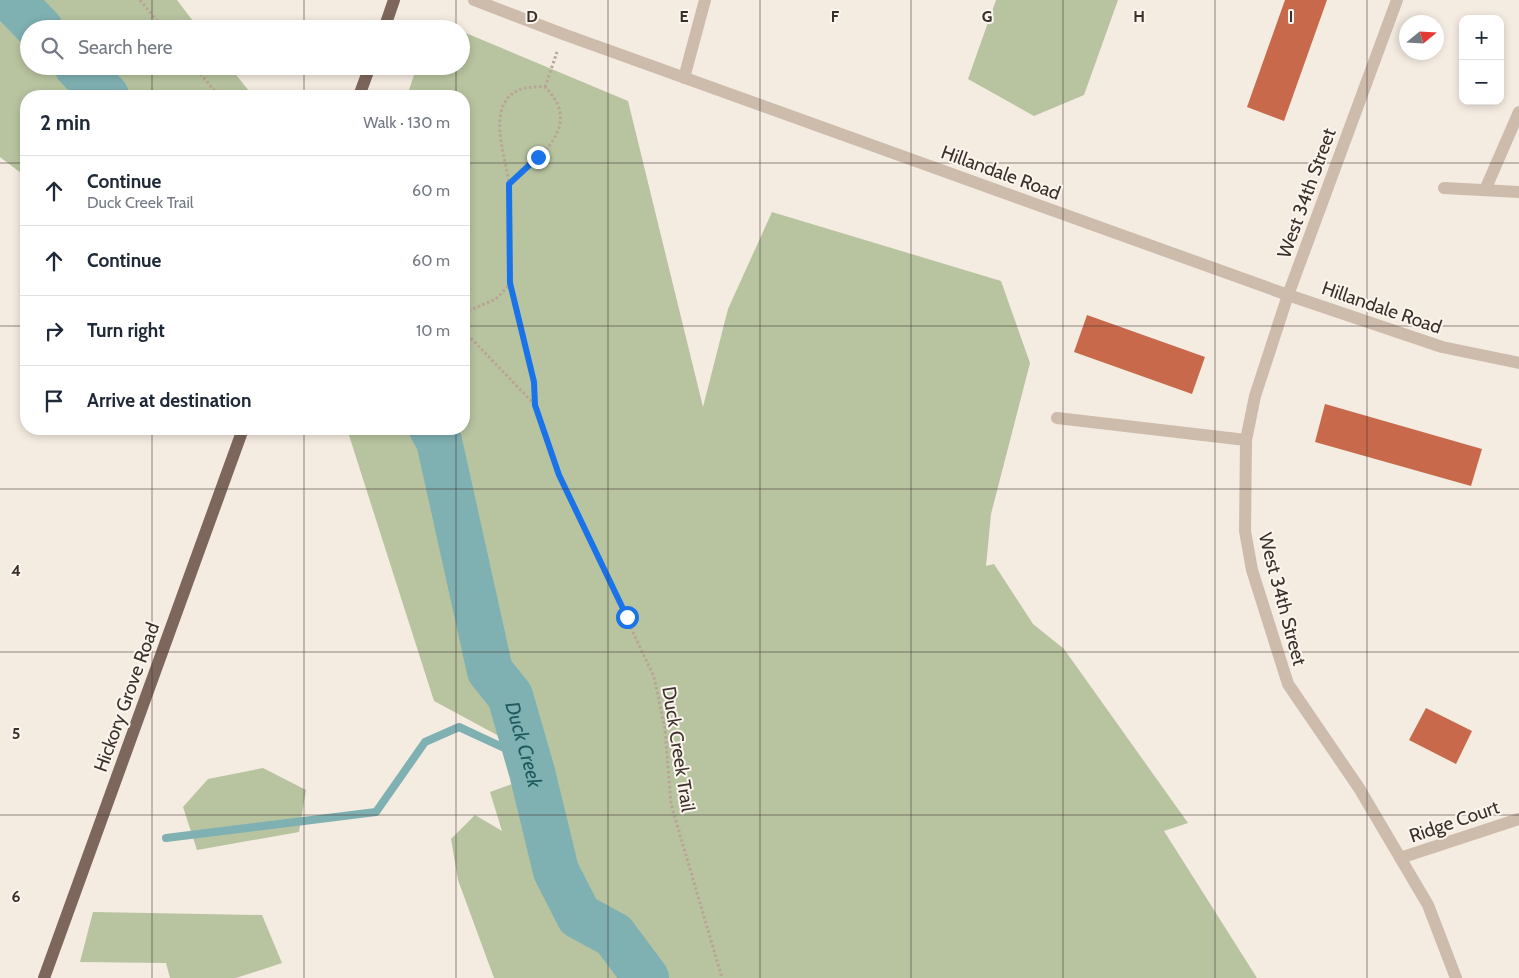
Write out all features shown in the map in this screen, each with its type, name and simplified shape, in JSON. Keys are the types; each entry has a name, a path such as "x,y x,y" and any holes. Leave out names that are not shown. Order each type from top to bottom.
{"main road":[{"path":"387,20 394,0"},
{"path":"362,90 367,75"},
{"name":"Hickory Grove Road","path":"44,978 241,435"}],"street":[{"name":"Hillandale Road","path":"474,0 684,78 1288,295 1442,347 1519,362"},
{"path":"684,78 705,0"},
{"name":"West 34th Street","path":"1397,0 1288,295 1255,396 1246,440 1244,531 1252,570 1288,684 1359,788 1428,905 1456,978"},
{"path":"1486,190 1519,112"},
{"path":"1444,188 1519,192"},
{"path":"1057,418 1246,440"},
{"name":"Ridge Court","path":"1400,858 1519,818"}],"path":[{"path":"140,0 157,20"},
{"path":"545,87 563,34"},
{"path":"202,75 214,90"},
{"path":"509,184 557,136 562,115 557,98 545,87 525,86 510,95 501,113 501,144 509,184 510,283 534,382 535,405"},
{"path":"470,310 496,299 510,283"},
{"name":"Duck Creek Trail","path":"470,337 535,405 559,475 654,677 665,730 671,804 722,978"}],"green space":[{"path":"0,0 177,0 192,20 20,20 20,75 236,75 248,90 20,90 20,172 0,157"},
{"path":"996,0 1118,0 1084,95 1034,116 968,79"},
{"path":"470,35 628,101 703,407 728,309 772,212 1001,281 1030,363 991,514 986,566 994,564 1033,624 1064,649 1188,823 1164,831 1257,978 494,978 458,880 451,839 475,815 502,831 490,792 554,769 536,713 459,581 478,665 531,733 510,742 434,701 349,435 470,435 470,90 409,90 414,75 470,75"},
{"path":"263,768 306,790 299,832 197,850 183,807 208,779"},
{"path":"93,912 262,915 282,963 236,978 170,978 166,963 80,962"}],"building":[{"path":"1285,0 1327,0 1284,121 1247,107"},
{"path":"1087,315 1205,357 1192,394 1074,352"},
{"path":"1325,404 1482,449 1471,486 1315,442"},
{"path":"1426,708 1472,731 1456,764 1409,740"}],"waterway":[{"name":"Duck Creek","path":"12,0 31,20"},
{"name":"Duck Creek","path":"86,75 100,90"},
{"name":"Duck Creek","path":"436,435 439,441 490,671 510,696 532,772 556,871 579,916 614,935 646,978"},
{"path":"166,838 376,812 425,742 459,727 528,759"}],"route":[{"path":"538,157 509,184 510,283 534,382 535,405 559,475 627,617"}]}
